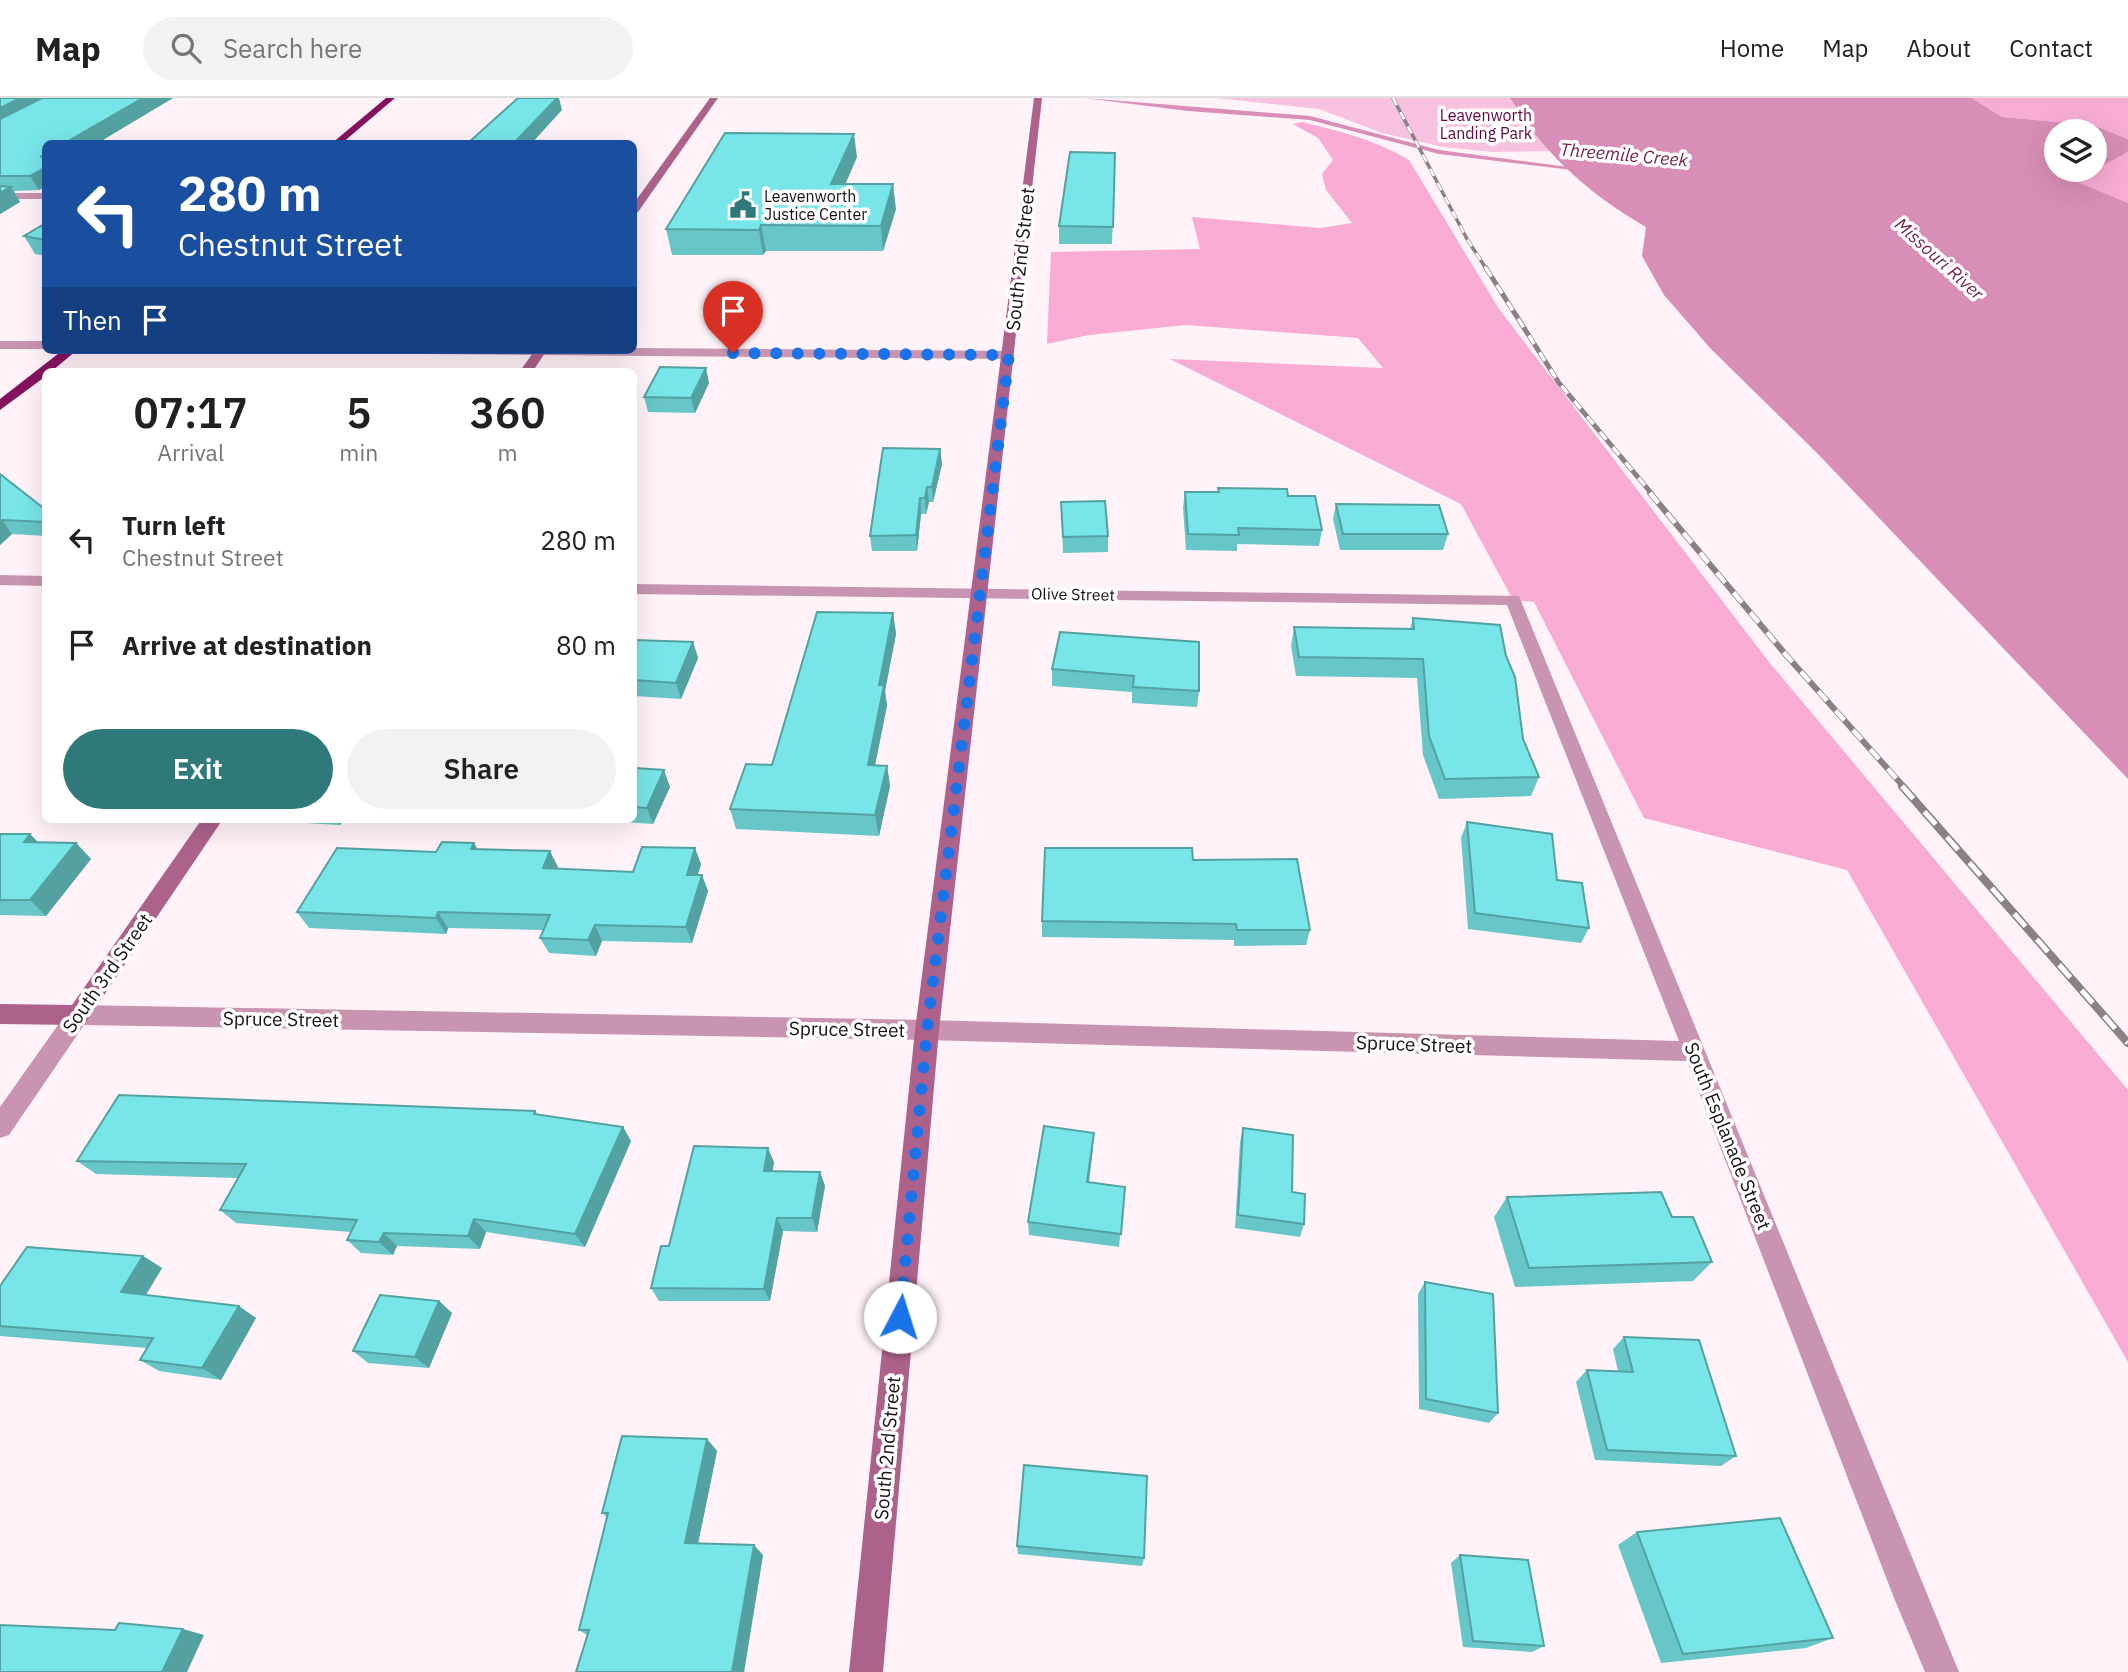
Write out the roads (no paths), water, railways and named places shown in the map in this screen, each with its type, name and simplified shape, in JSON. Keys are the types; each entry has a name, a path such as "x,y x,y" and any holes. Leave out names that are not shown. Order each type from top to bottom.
{"highway":[{"path":"340,140 391,98"},
{"path":"48,368 66,354"},
{"path":"0,406 42,373"}],"street":[{"path":"637,203 714,98"},
{"name":"South 2nd Street","path":"866,1672 927,1030 1037,104"},
{"path":"0,196 42,196"},
{"path":"0,345 42,345"},
{"path":"637,352 1009,355"},
{"path":"0,580 42,581"},
{"name":"Olive Street","path":"637,589 1513,600"},
{"name":"South Esplanade Street","path":"1513,600 1695,1051 1910,1598 1942,1672"},
{"name":"South 3rd Street","path":"0,1127 210,823"},
{"name":"Spruce Street","path":"0,1014 927,1030 1695,1051"}],"water":[{"name":"Missouri River","path":"1510,98 1972,98 2002,117 2044,121 2044,182 2077,182 2128,203 2128,779 1818,454 1711,349 1664,295 1642,256 1646,227 1587,187 1538,138"},
{"path":"2107,131 2128,139 2128,152 2107,163"}],"waterway":[{"name":"Threemile Creek","path":"1087,98 1310,118 1439,152 1581,169"}],"railway":[{"path":"1393,98 1467,239 1487,270"},
{"path":"1486,268 1559,383 1652,494"},
{"path":"1650,493 1786,655 1904,787"},
{"path":"1902,786 2128,1043"}],"place":[{"name":"Leavenworth Justice Center","path":"743,205"}],"park label":[{"name":"Leavenworth Landing Park","path":"1486,124"}]}
